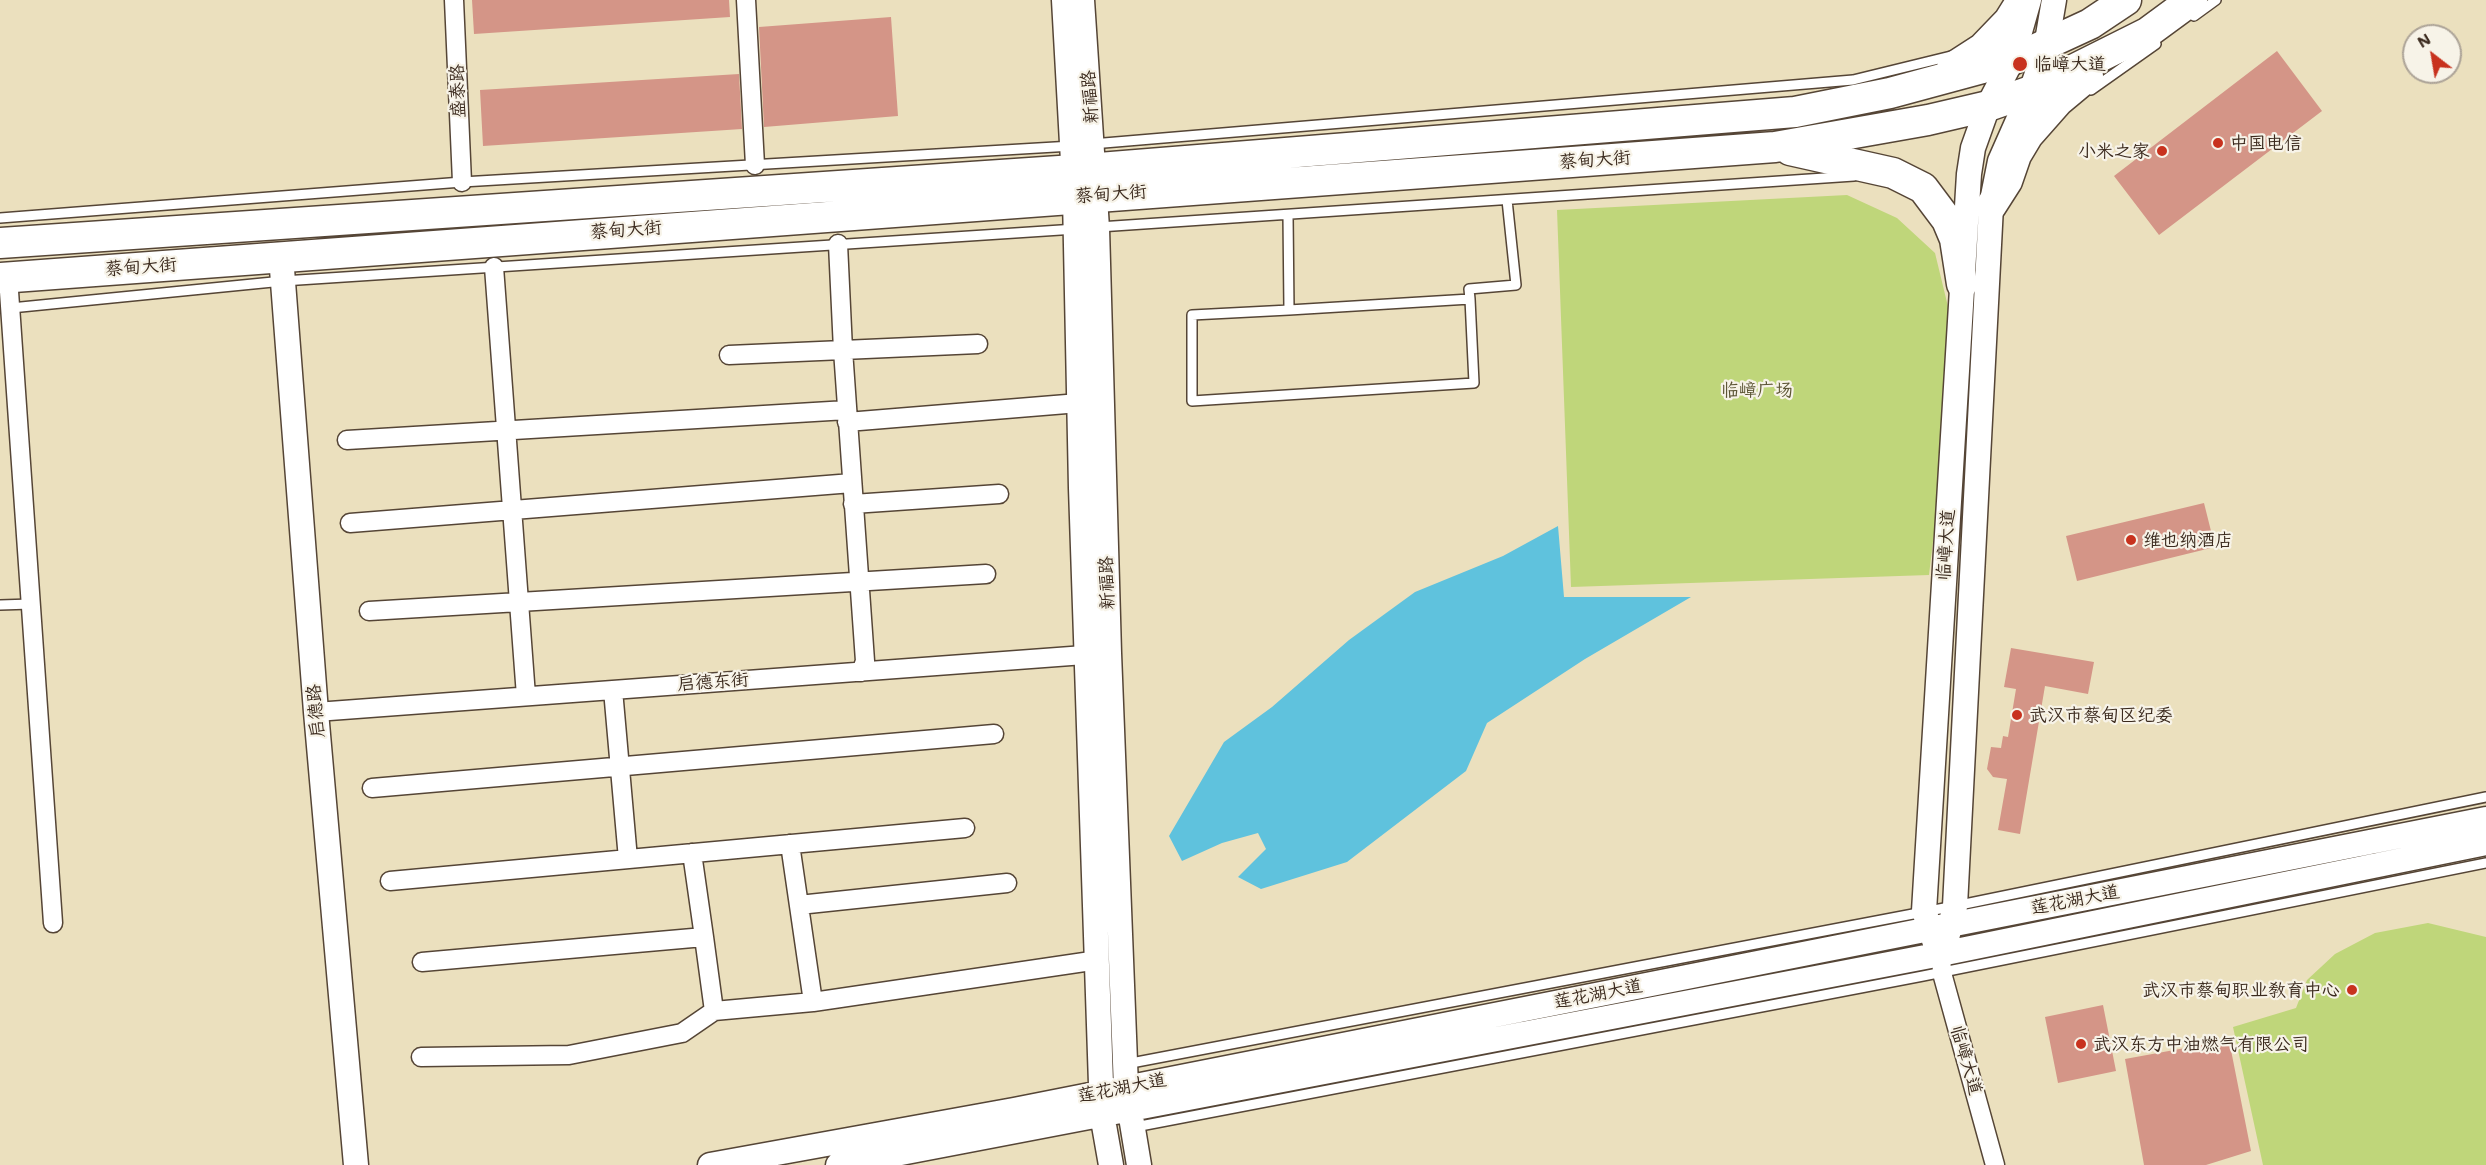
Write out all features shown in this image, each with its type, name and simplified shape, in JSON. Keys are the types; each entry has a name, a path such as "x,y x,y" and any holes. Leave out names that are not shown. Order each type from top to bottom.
{"main road":[{"path":"1932,82 1983,48 2008,21 2022,0"},
{"name":"蔡甸大街","path":"0,243 1084,170 1795,112 1932,82 2012,60 2046,47 2090,24 2126,0"},
{"name":"蔡甸大街","path":"4,278 282,268 1084,170 1775,147 1928,120 1988,106 2031,91 2153,37 2190,10"},
{"path":"1990,206 2007,181 2016,155 2028,135 2058,101 2105,61 2153,37"},
{"path":"1775,147 1893,173 1923,188 1947,220 1955,239 1962,284"}],"street":[{"name":"盛泰路","path":"454,0 462,182"},
{"path":"746,0 755,165"},
{"name":"新福路","path":"1064,0 1084,170"},
{"name":"新福路","path":"1082,0 1084,170 1099,654 1098,960 1102,1103 1111,1165"},
{"name":"临嶂大道","path":"1995,1165 1941,964 1940,918 1962,284 1969,174 1973,148 1988,106 2012,60 2029,0"},
{"name":"临嶂大道","path":"1940,918 1990,206 2000,161 2031,91 2046,47 2054,0"},
{"name":"新福路","path":"1086,228 1080,403 1128,1097 1139,1165"},
{"path":"838,244 847,416 865,661 861,672"},
{"path":"494,267 526,696"},
{"name":"启德路","path":"282,268 316,712 356,1165"},
{"path":"4,278 10,308 53,923"},
{"path":"729,355 978,344"},
{"path":"347,440 1080,403"},
{"path":"350,523 511,508 852,483"},
{"path":"853,504 999,494"},
{"path":"369,611 986,574"},
{"name":"启德东街","path":"316,712 1099,654"},
{"path":"613,690 622,766 628,859"},
{"path":"372,788 994,734"},
{"name":"莲花湖大道","path":"838,1165 1128,1097 1940,918 2486,819"},
{"path":"390,881 965,828"},
{"name":"莲花湖大道","path":"1128,1097 1941,964 2486,843"},
{"path":"790,844 813,1002"},
{"path":"692,853 714,1011"},
{"path":"799,905 1006,883"},
{"path":"422,963 704,937"},
{"path":"420,1057 569,1055 682,1033 714,1011 813,1002 1098,960"},
{"name":"莲花湖大道","path":"710,1165 1102,1103"}],"lane":[{"path":"2190,10 2216,0"},
{"path":"2085,95 2153,37"},
{"name":"蔡甸大街","path":"0,218 462,182 755,165 1084,170 1853,80 1983,48"},
{"path":"2028,135 2066,108"},
{"name":"蔡甸大街","path":"10,308 282,268 494,267 1893,173"},
{"path":"1470,299 1192,315 1192,401 1474,383 1470,299 1469,289 1516,285 1507,200"},
{"path":"1288,215 1290,310"},
{"path":"0,605 31,604"},
{"name":"莲花湖大道","path":"1940,918 2486,797"},
{"name":"莲花湖大道","path":"1941,964 2486,863"}],"green space":[{"name":"临嶂广场","path":"1847,195 1897,218 1935,253 1951,319 1949,406 1929,575 1571,587 1557,210"},
{"name":"武汉市蔡甸职业教育中心","path":"2428,923 2486,937 2486,1165 2263,1165 2233,1027 2296,1008 2307,980 2335,954 2375,933"}],"water":[{"path":"1558,526 1564,597 1691,597 1585,659 1487,723 1466,771 1347,862 1261,889 1238,877 1266,849 1258,833 1222,843 1182,861 1169,836 1224,742 1272,707 1349,640 1415,592 1503,556"}],"building":[{"path":"472,0 729,0 730,17 474,34"},
{"path":"891,17 898,116 764,127 759,27"},
{"name":"中国电信","path":"2277,51 2322,111 2159,235 2114,176"},
{"path":"739,74 742,129 483,146 480,90"},
{"path":"2204,503 2215,547 2077,581 2066,536"},
{"path":"2011,648 2094,662 2088,694 2045,686 2020,834 1998,830 2007,779 1993,777 1987,769 1991,747 2001,748 2003,736 2008,737 2016,689 2004,687"},
{"name":"武汉东方中油燃气有限公司","path":"2103,1005 2116,1071 2058,1083 2045,1017"},
{"path":"2229,1040 2251,1151 2206,1165 2144,1165 2125,1059"}],"place":[{"name":"临嶂大道","path":"2020,64"},
{"name":"中国电信","path":"2218,143"},
{"name":"小米之家","path":"2162,151"},
{"name":"维也纳酒店","path":"2131,540"},
{"name":"武汉市蔡甸区纪委","path":"2017,715"},
{"name":"武汉市蔡甸职业教育中心","path":"2352,990"},
{"name":"武汉东方中油燃气有限公司","path":"2081,1044"}]}
